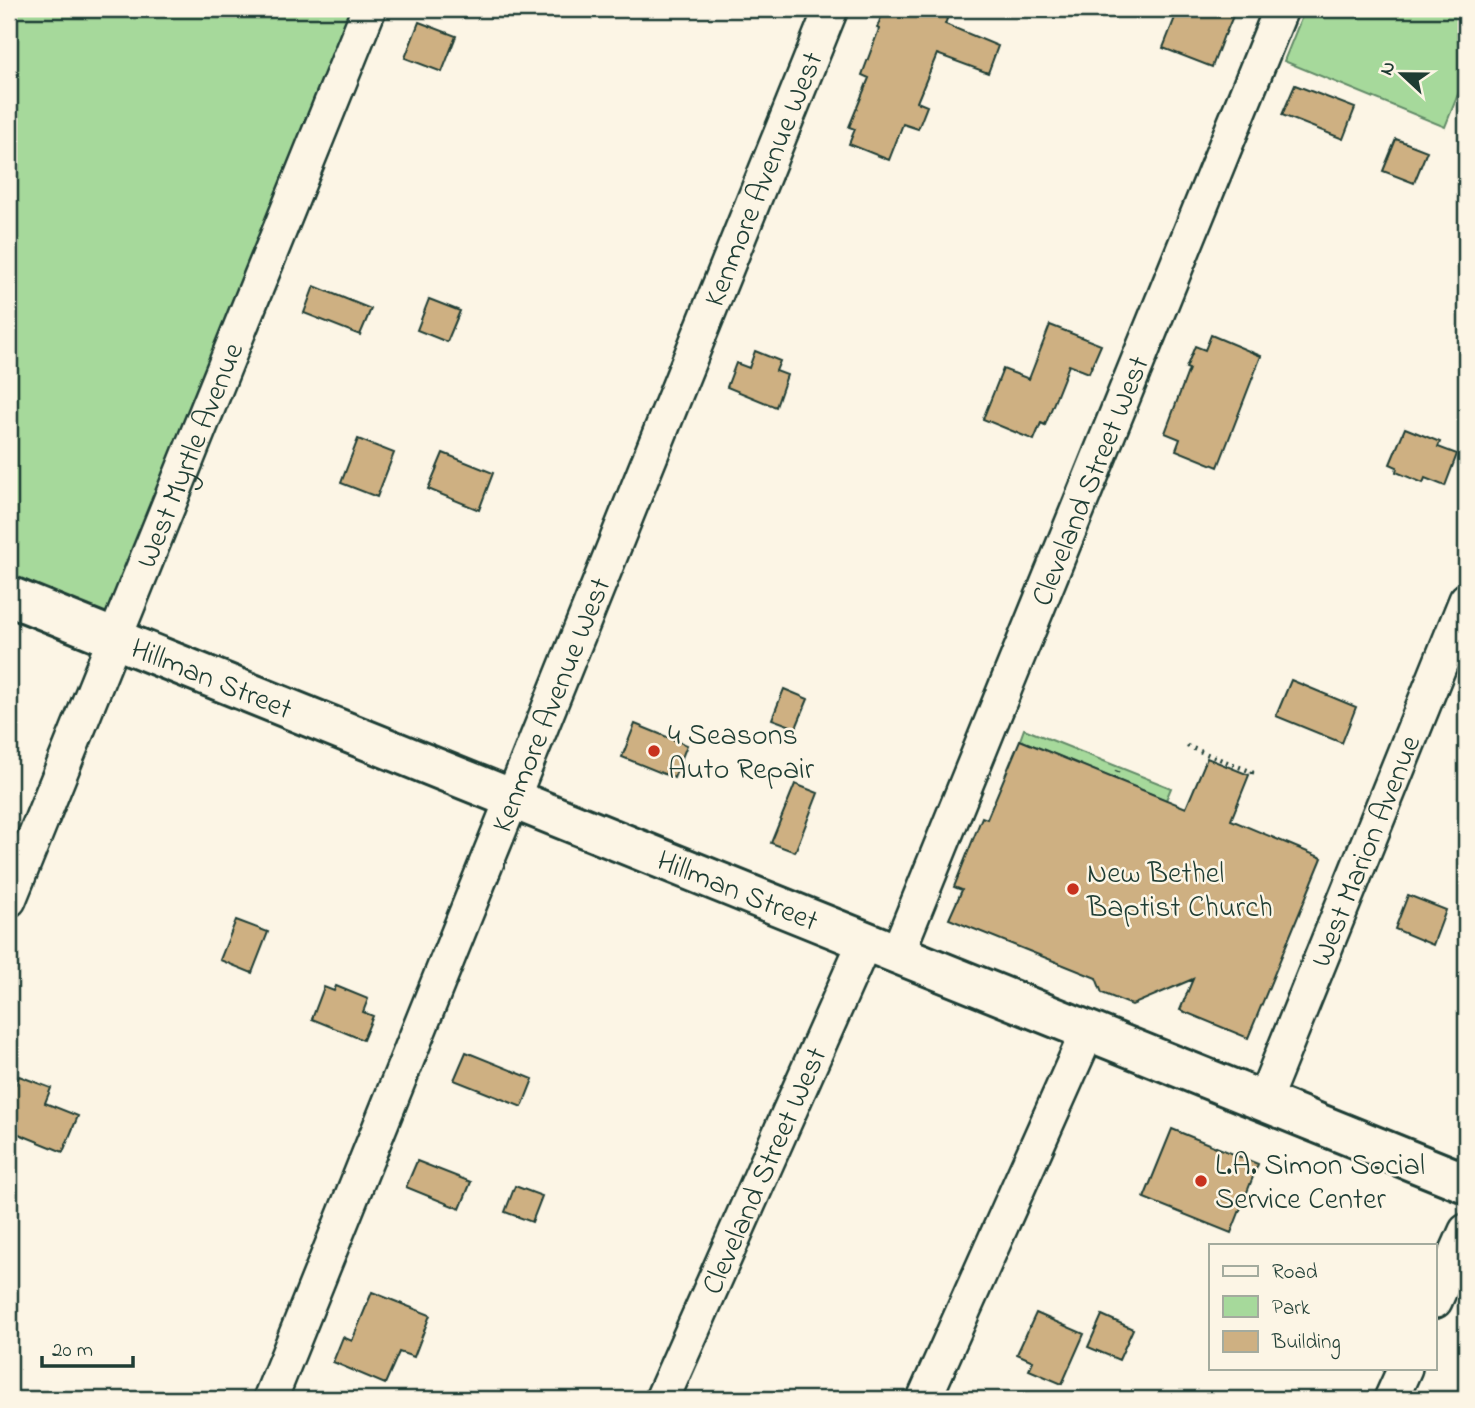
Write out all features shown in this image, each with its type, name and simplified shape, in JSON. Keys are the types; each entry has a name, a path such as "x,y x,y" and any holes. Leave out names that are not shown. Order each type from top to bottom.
{"street":[{"name":"West Myrtle Avenue","path":"9,900 369,9"},
{"name":"Kenmore Avenue West","path":"270,1399 831,9"},
{"name":"Cleveland Street West","path":"662,1399 881,948 1281,9"},
{"name":"Hillman Street","path":"9,596 1466,1183"},
{"name":"West Marion Avenue","path":"1264,1102 1466,600"},
{"path":"924,1399 1088,1031"},
{"path":"1436,1299 1466,1231"},
{"path":"1391,1399 1404,1370"}],"path":[{"path":"1187,746 1252,772 1251,776"},
{"path":"1114,779 1119,766"}],"green space":[{"path":"9,9 369,9 115,639 9,596"},
{"path":"1305,9 1466,9 1466,74 1445,127 1284,61"},
{"path":"1024,729 1171,788 1166,800 1020,740"}],"building":[{"path":"884,9 951,9 945,24 998,46 988,73 937,54 917,102 927,106 918,129 903,124 889,160 849,144 855,129 849,127 869,78 862,75"},
{"path":"1163,9 1236,9 1212,67 1163,48 1176,15"},
{"path":"419,22 456,36 442,72 405,58"},
{"path":"1295,85 1355,108 1343,139 1282,115"},
{"path":"1396,139 1427,151 1414,183 1383,171"},
{"path":"314,286 371,309 360,335 304,313"},
{"path":"429,299 460,311 447,342 417,330"},
{"path":"1050,325 1101,345 1089,373 1069,365 1045,425 1041,423 1034,440 983,419 1003,369 1029,379"},
{"path":"1211,335 1261,356 1218,467 1176,450 1180,439 1165,433 1195,346 1205,350"},
{"path":"755,351 780,361 776,371 787,375 776,407 727,387 736,363 749,368"},
{"path":"1405,428 1440,442 1438,447 1457,454 1445,486 1425,478 1423,483 1396,472 1397,467 1390,464"},
{"path":"358,439 394,453 377,497 341,483"},
{"path":"443,453 493,473 479,510 428,489"},
{"path":"1291,680 1356,707 1342,743 1276,716"},
{"path":"784,689 808,699 796,728 772,719"},
{"name":"4 Seasons Auto Repair","path":"635,724 687,745 674,778 622,757"},
{"name":"New Bethel Baptist Church","path":"1020,740 1186,808 1207,758 1249,775 1231,820 1322,858 1248,1038 1180,1010 1193,979 1132,1005 1102,993 1096,978 949,919 962,890 954,887 982,817 987,819"},
{"path":"795,784 818,793 795,852 771,843"},
{"path":"1408,895 1446,910 1433,945 1395,929"},
{"path":"236,920 268,932 252,973 220,960"},
{"path":"336,986 368,999 363,1012 373,1016 363,1040 312,1019 324,987 334,991"},
{"path":"466,1052 533,1079 522,1107 454,1080"},
{"path":"19,1076 51,1088 45,1103 78,1116 63,1152 9,1130 9,1081 16,1084"},
{"name":"L.A. Simon Social Service Center","path":"1172,1129 1258,1164 1231,1233 1144,1198"},
{"path":"417,1161 471,1182 460,1209 406,1187"},
{"path":"515,1186 542,1196 532,1222 505,1212"},
{"path":"372,1292 430,1315 414,1357 399,1352 385,1384 333,1362 343,1337 352,1341"},
{"path":"1036,1313 1084,1334 1062,1384 1029,1370 1033,1361 1017,1354"},
{"path":"1102,1315 1133,1329 1119,1360 1088,1347"}],"place":[{"name":"4 Seasons Auto Repair","path":"654,751"},
{"name":"New Bethel Baptist Church","path":"1073,889"},
{"name":"L.A. Simon Social Service Center","path":"1201,1181"}]}
